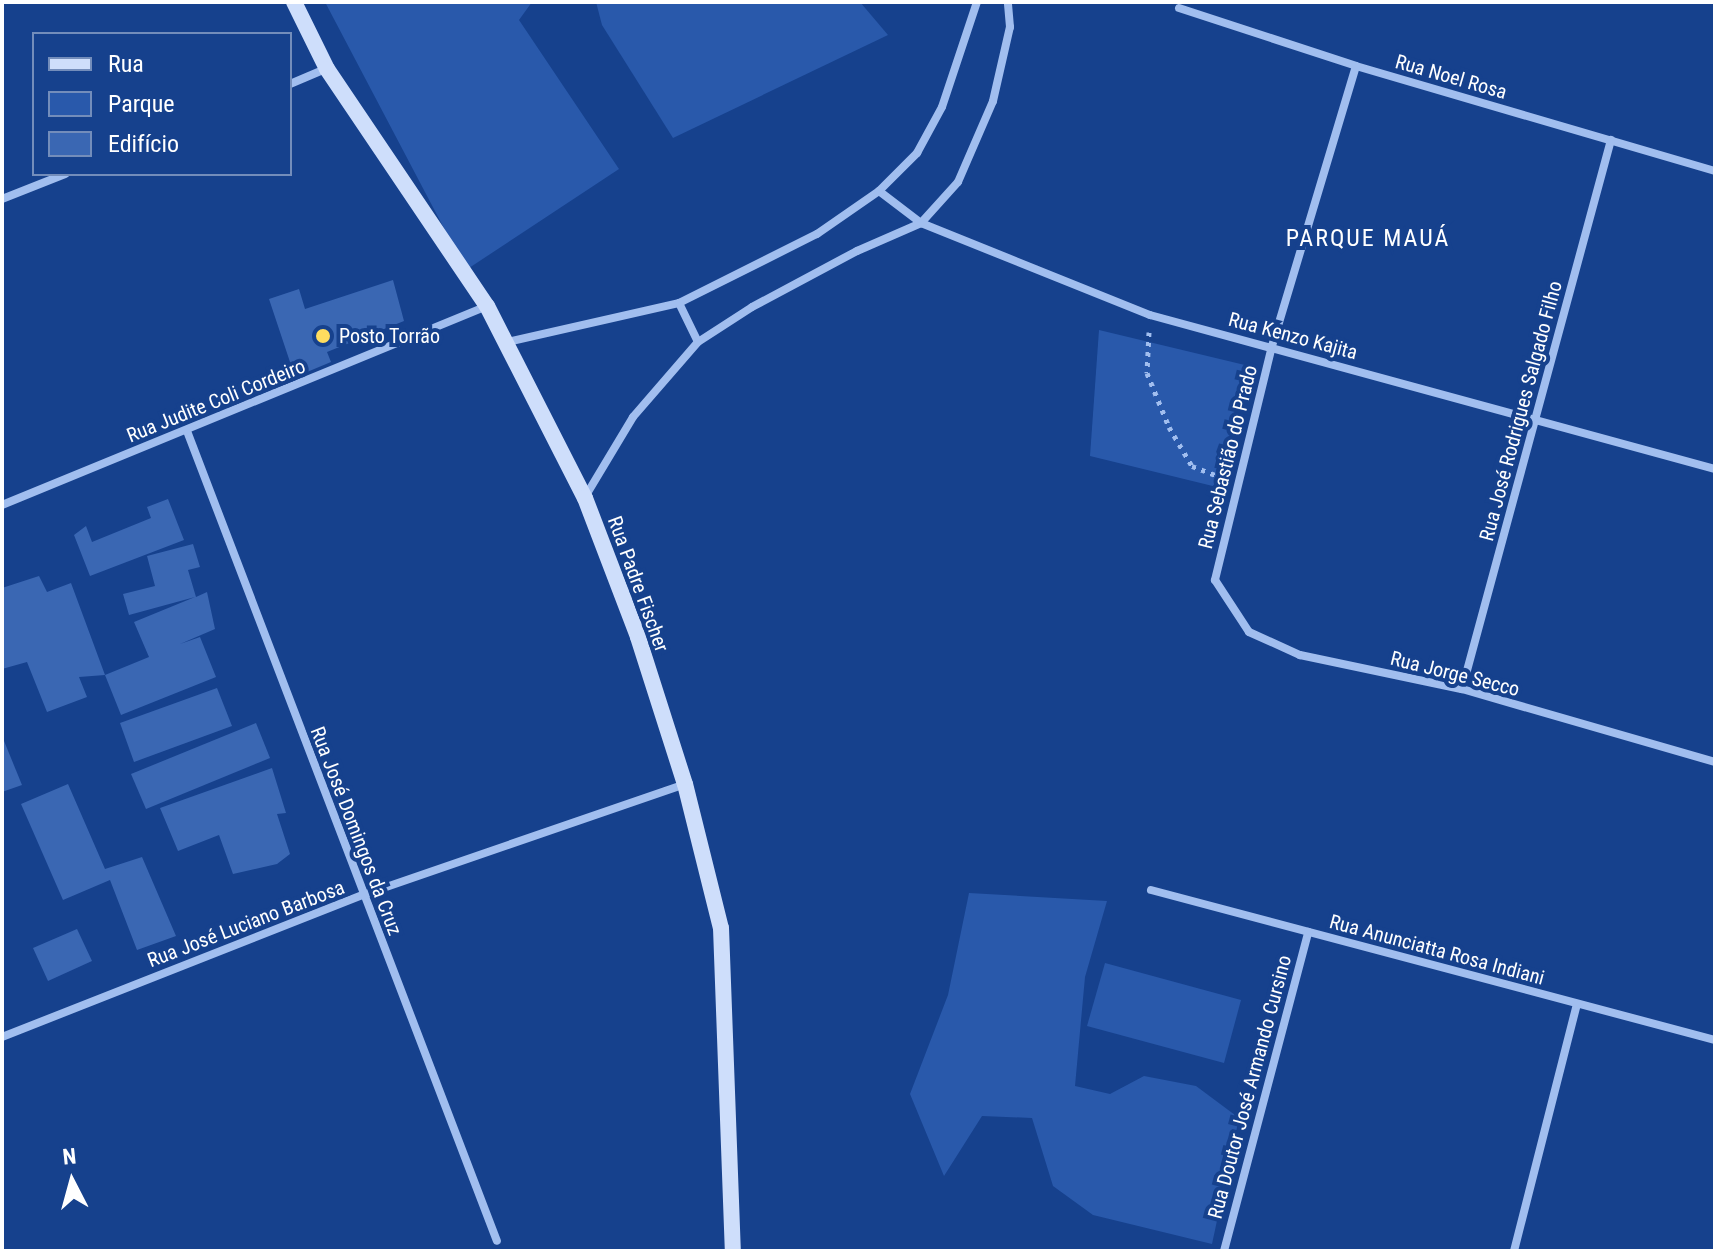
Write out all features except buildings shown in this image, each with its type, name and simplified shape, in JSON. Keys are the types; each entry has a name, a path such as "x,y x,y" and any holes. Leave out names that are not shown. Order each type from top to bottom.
{"main road":[{"name":"Rua Padre Fischer","path":"294,2 327,69 487,306 503,343 585,498 638,637 685,784 721,928 733,1251"}],"street":[{"path":"503,343 679,303 817,234 879,191 917,153 942,107 977,2"},
{"path":"585,498 633,417 698,342 752,307 857,251 921,223 958,182 993,101 1010,27 1008,2"},
{"name":"Rua Noel Rosa","path":"1179,8 1356,66 1715,171"},
{"name":"Rua Sebastião do Prado","path":"1215,580 1272,346 1356,66"},
{"path":"292,83 327,69"},
{"name":"Rua José Rodrigues Salgado Filho","path":"1462,689 1611,140"},
{"path":"2,199 60,176"},
{"name":"Rua Kenzo Kajita","path":"879,191 921,223 1150,315 1715,469"},
{"path":"679,303 698,342"},
{"name":"Rua Judite Coli Cordeiro","path":"2,505 487,306"},
{"name":"Rua José Domingos da Cruz","path":"187,431 497,1241"},
{"name":"Rua Jorge Secco","path":"1215,580 1249,632 1300,655 1462,689 1715,762"},
{"name":"Rua José Luciano Barbosa","path":"2,1037 363,895 685,784"},
{"name":"Rua Anunciatta Rosa Indiani","path":"1151,890 1715,1040"},
{"name":"Rua Doutor José Armando Cursino","path":"1224,1251 1308,932"},
{"path":"1514,1251 1577,1004"}],"path":[{"path":"1150,315 1147,373 1169,427 1192,466 1239,484"}],"green space":[{"path":"325,2 532,2 519,20 619,169 466,270"},
{"path":"596,2 860,2 888,35 673,138 602,25"},
{"path":"1099,330 1249,366 1225,489 1090,456"},
{"path":"969,893 1107,901 1085,977 1075,1086 1110,1094 1144,1076 1196,1086 1239,1118 1212,1244 1093,1215 1053,1186 1032,1118 982,1116 944,1176 910,1094 948,995"},
{"path":"1105,963 1241,1000 1224,1063 1087,1026"}],"place":[{"name":"Posto Torrão","path":"323,336"}],"district":[{"name":"PARQUE MAUÁ","path":"1368,239"}]}
